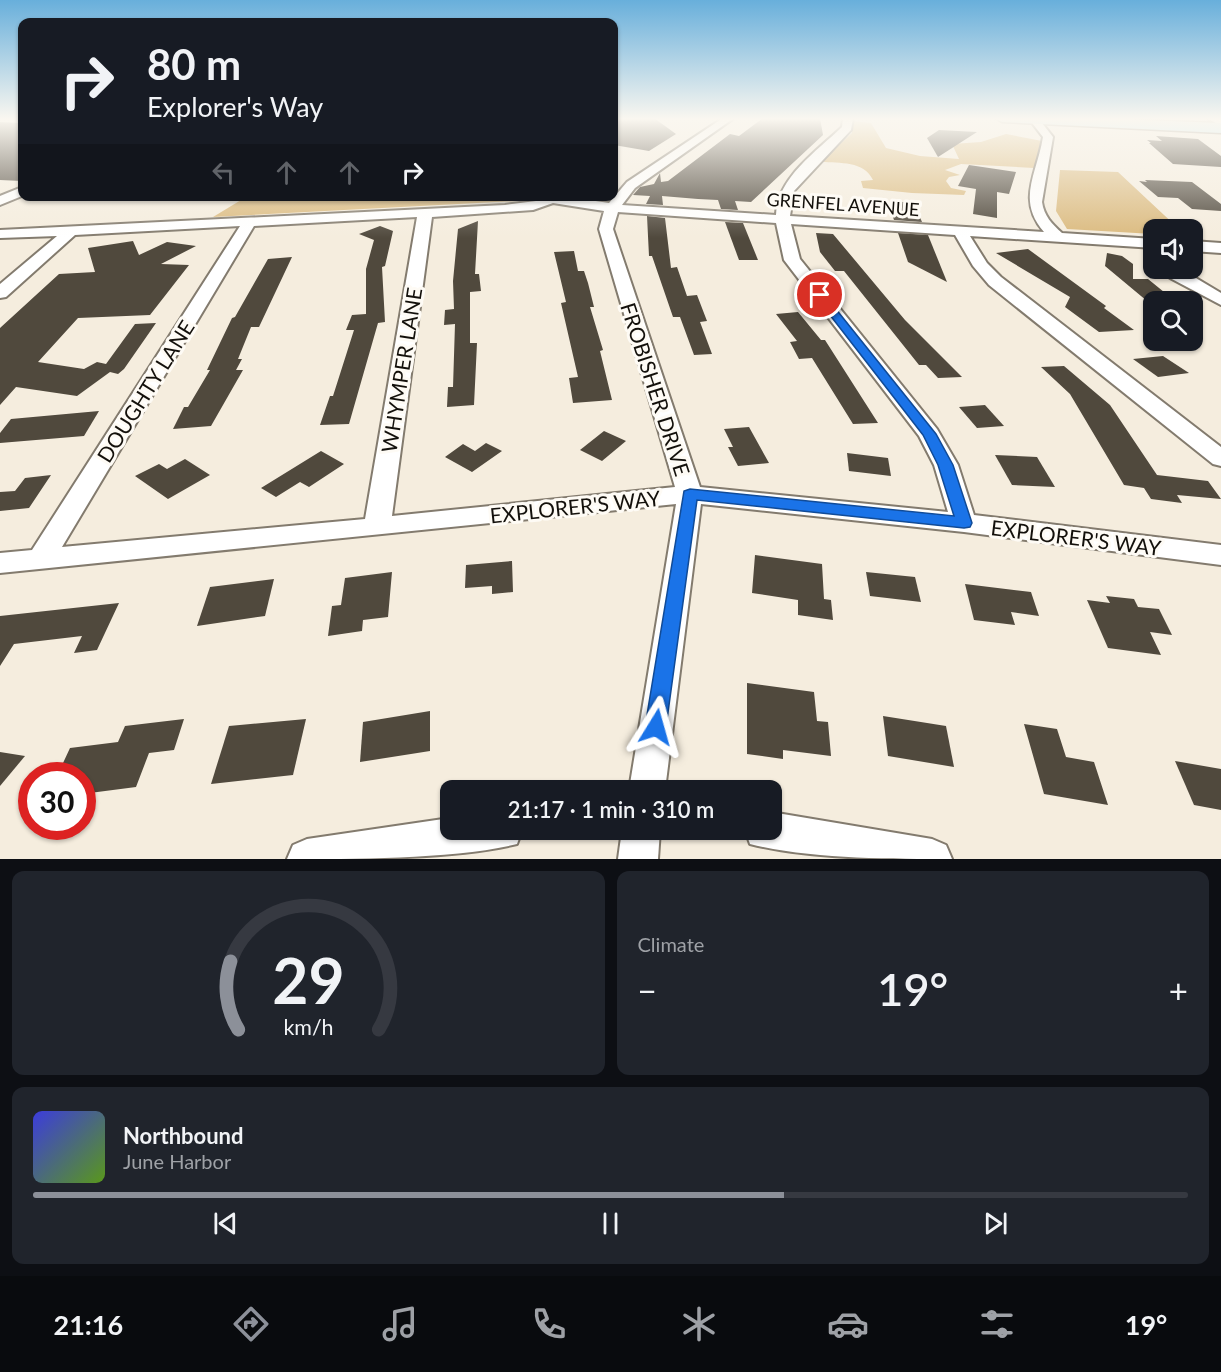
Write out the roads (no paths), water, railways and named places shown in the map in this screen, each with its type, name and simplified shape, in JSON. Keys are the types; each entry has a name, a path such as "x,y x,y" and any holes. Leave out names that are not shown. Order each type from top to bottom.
{"street":[{"path":"618,201 631,185 670,158"},
{"path":"818,158 785,196 783,220 786,242 792,260 929,434 946,465 964,523"},
{"path":"1045,158 1035,205 1043,223 1058,238"},
{"path":"0,201 18,193"},
{"path":"0,234 425,214 505,209 533,206 546,201"},
{"name":"GRENFEL AVENUE","path":"557,201 612,208 1058,238 1143,246"},
{"path":"612,208 618,201"},
{"name":"FROBISHER DRIVE","path":"612,208 606,229 690,494 647,780"},
{"name":"WHYMPER LANE","path":"377,527 425,214"},
{"name":"DOUGHTY LANE","path":"40,560 247,226 245,222"},
{"path":"0,293 72,230"},
{"path":"960,231 981,266 995,281 1221,459"},
{"path":"1203,247 1221,248"},
{"path":"1183,279 1221,300"},
{"name":"EXPLORER'S WAY","path":"0,563 690,494 964,523 1221,555"},
{"path":"782,833 932,859"},
{"path":"307,859 440,839"},
{"path":"638,859 640,840"}]}
